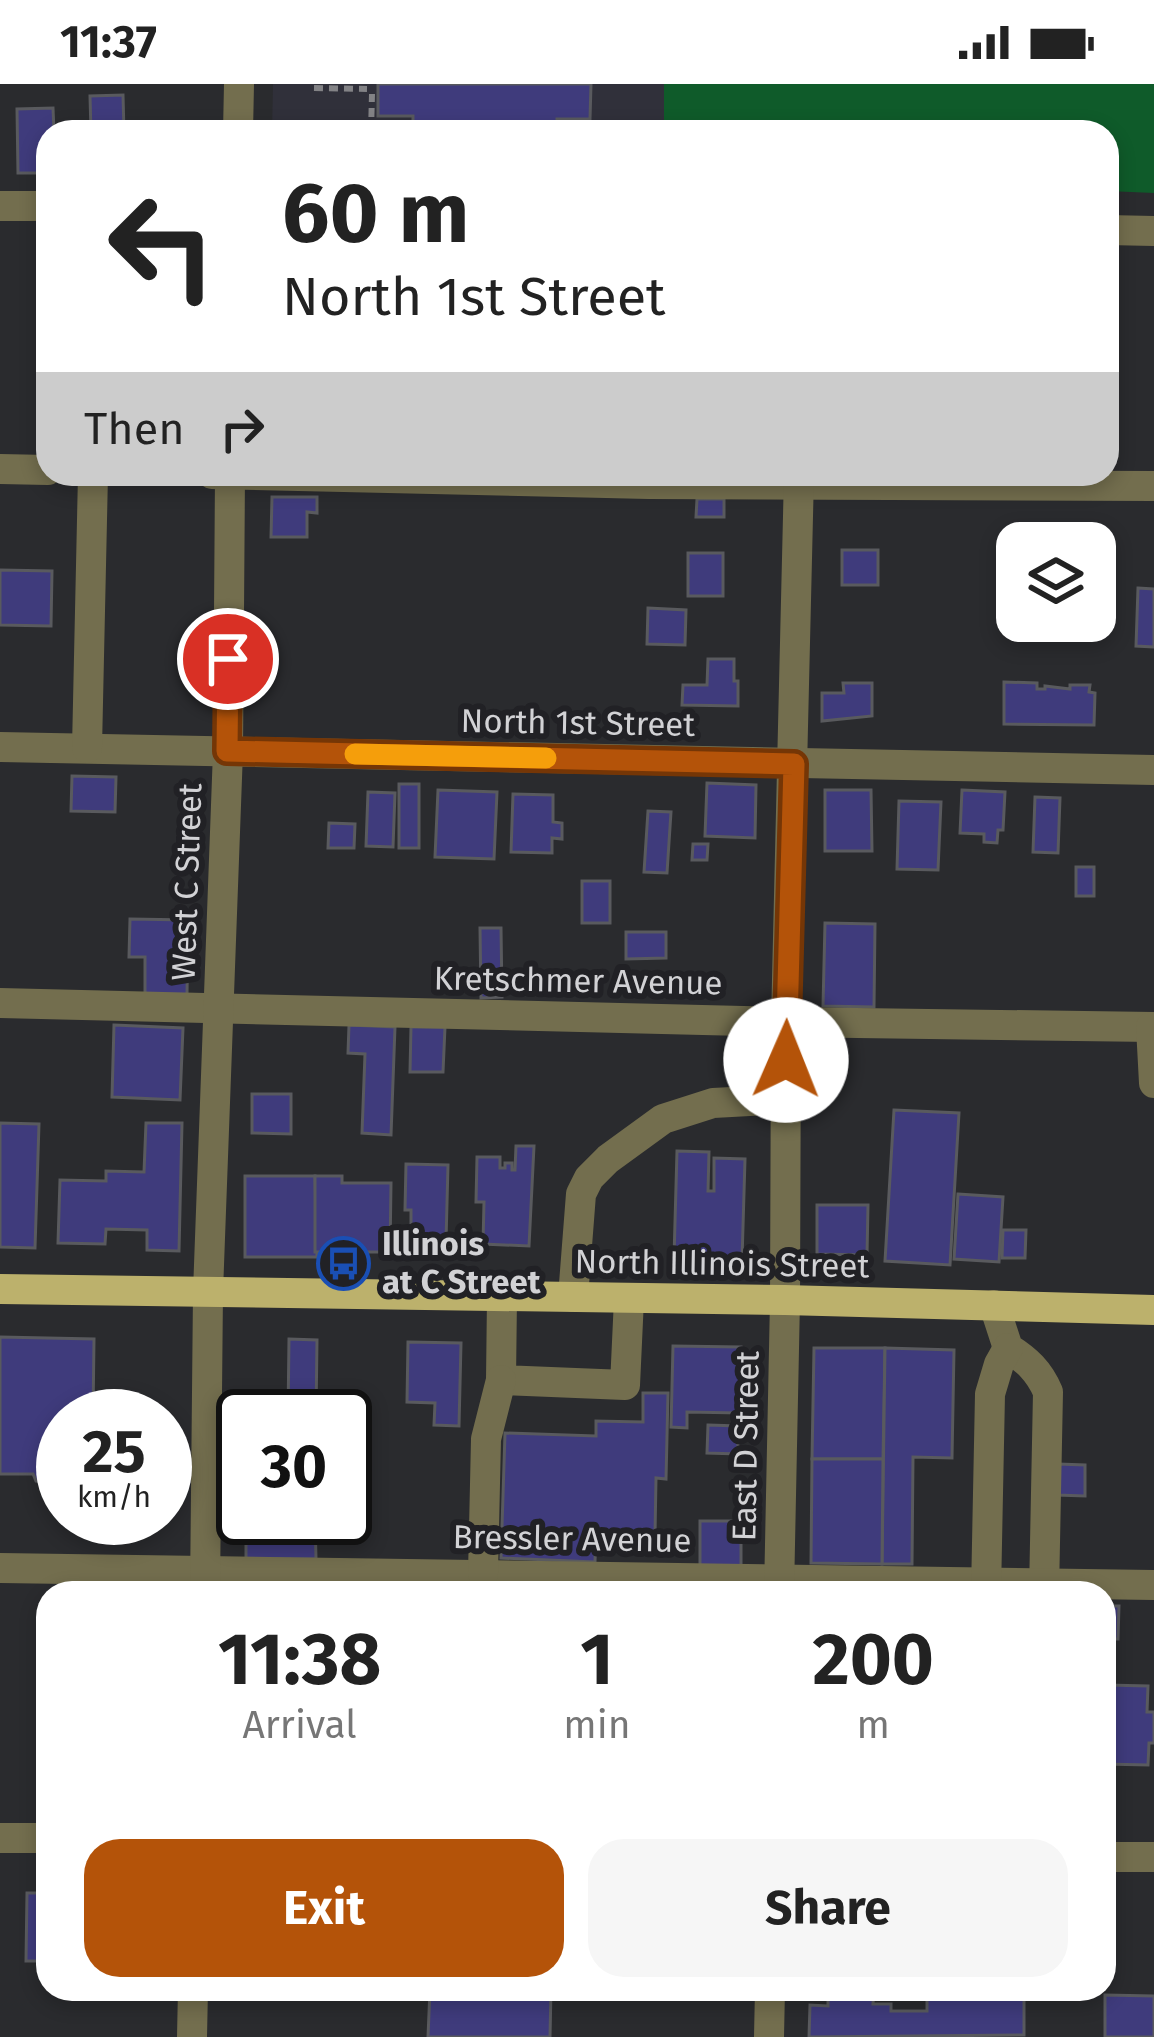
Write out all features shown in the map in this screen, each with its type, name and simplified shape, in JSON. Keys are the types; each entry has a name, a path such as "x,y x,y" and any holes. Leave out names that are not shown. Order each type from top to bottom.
{"main road":[{"name":"North Illinois Street","path":"0,1289 1154,1310"}],"street":[{"path":"238,84 238,120"},
{"path":"0,206 36,206"},
{"path":"1119,230 1154,231"},
{"path":"0,469 36,470"},
{"path":"1119,485 1154,486"},
{"path":"87,748 93,486"},
{"name":"West C Street","path":"205,1581 230,486"},
{"name":"East D Street","path":"779,1581 799,486"},
{"name":"North 1st Street","path":"0,747 1154,770"},
{"name":"Kretschmer Avenue","path":"0,1003 1153,1027"},
{"path":"1153,1027 1154,1083"},
{"path":"573,1297 580,1194 608,1160 663,1119 713,1103 786,1099"},
{"path":"482,1574 486,1439 501,1380 502,1297"},
{"path":"501,1380 625,1384 629,1299"},
{"path":"994,1305 1008,1348 1042,1376 1048,1392 1044,1581"},
{"path":"987,1581 990,1394 1008,1348"},
{"name":"Bressler Avenue","path":"0,1568 205,1581 482,1574 655,1581"},
{"name":"Bressler Avenue","path":"1116,1586 1154,1585"},
{"path":"0,1838 36,1838"},
{"path":"1116,1857 1154,1857"},
{"path":"192,2037 193,2001"},
{"path":"769,2037 770,2001"}],"path":[{"path":"314,88 370,92 371,120"}],"shaded area":[{"path":"273,84 839,84 840,120 272,120"}],"green space":[{"path":"664,84 1154,84 1154,193 1119,192 1119,120 664,120"}],"building":[{"path":"378,84 591,84 590,119 378,116"},
{"path":"123,95 124,120 91,120 90,96"},
{"path":"53,108 54,120 36,120 36,173 18,173 17,109"},
{"path":"272,497 317,497 317,513 307,512 307,537 271,537"},
{"path":"697,499 724,499 724,517 696,517"},
{"path":"842,550 878,550 878,585 842,585"},
{"path":"688,553 723,553 723,596 688,596"},
{"path":"0,570 52,571 51,626 0,625"},
{"path":"1138,588 1154,589 1154,647 1136,646"},
{"path":"648,608 686,610 685,645 647,644"},
{"path":"708,659 734,659 738,706 682,705 683,685 707,685"},
{"path":"1004,682 1037,683 1037,689 1090,685 1089,692 1095,693 1094,725 1004,724"},
{"path":"843,683 872,683 872,716 822,721 822,693 844,693"},
{"path":"72,776 116,777 115,812 71,811"},
{"path":"707,783 756,785 755,838 705,836"},
{"path":"399,784 419,784 419,848 399,848"},
{"path":"438,790 497,792 494,859 435,857"},
{"path":"825,790 871,790 872,851 825,851"},
{"path":"962,790 1005,792 1003,830 998,830 997,843 984,842 984,834 960,833"},
{"path":"368,792 395,793 393,847 366,846"},
{"path":"513,794 553,795 553,822 562,823 562,839 552,838 552,853 511,852"},
{"path":"1035,797 1060,798 1058,853 1033,852"},
{"path":"899,801 941,802 938,870 897,869"},
{"path":"648,811 671,812 667,873 644,872"},
{"path":"329,823 355,824 354,848 328,848"},
{"path":"693,844 708,844 707,860 692,860"},
{"path":"1076,867 1094,867 1094,896 1076,896"},
{"path":"582,881 610,881 610,923 582,923"},
{"path":"130,919 188,920 187,995 145,995 145,957 129,957"},
{"path":"825,923 875,924 874,1007 823,1006"},
{"path":"480,928 501,928 502,997 481,998"},
{"path":"626,932 666,932 666,958 626,959"},
{"path":"114,1025 183,1028 180,1100 112,1097"},
{"path":"349,1025 395,1027 391,1135 362,1133 365,1054 348,1053"},
{"path":"411,1027 445,1027 443,1072 410,1072"},
{"path":"252,1094 291,1094 291,1134 252,1133"},
{"path":"894,1110 959,1113 950,1265 885,1261"},
{"path":"0,1123 39,1124 35,1248 0,1247"},
{"path":"146,1123 182,1123 179,1251 147,1250 147,1230 106,1229 105,1244 58,1243 60,1180 106,1181 106,1171 144,1172"},
{"path":"516,1146 534,1146 529,1246 483,1244 484,1202 476,1202 477,1157 500,1157 500,1168 512,1163 515,1170"},
{"path":"677,1151 709,1152 708,1191 714,1191 714,1158 745,1159 742,1260 674,1258"},
{"path":"406,1164 448,1165 446,1241 411,1240 411,1210 405,1210"},
{"path":"245,1176 315,1176 317,1257 245,1257"},
{"path":"315,1176 342,1176 342,1183 391,1183 390,1252 315,1252"},
{"path":"958,1194 1003,1197 999,1262 954,1259"},
{"path":"817,1205 868,1205 867,1255 817,1254"},
{"path":"1003,1230 1026,1230 1025,1258 1002,1258"},
{"path":"0,1337 94,1339 93,1389 36,1389 36,1481 33,1474 0,1474"},
{"path":"289,1339 317,1340 316,1389 288,1389"},
{"path":"408,1342 461,1343 459,1426 434,1425 435,1403 407,1402"},
{"path":"673,1346 741,1347 740,1413 687,1412 687,1428 671,1427"},
{"path":"814,1348 885,1348 883,1459 812,1459"},
{"path":"885,1348 954,1350 952,1458 913,1457 912,1564 882,1564"},
{"path":"643,1393 668,1393 666,1479 656,1478 655,1535 596,1533 595,1562 501,1558 505,1433 596,1436 596,1421 643,1422"},
{"path":"708,1425 738,1426 738,1454 707,1453"},
{"path":"812,1459 883,1459 882,1564 811,1563"},
{"path":"1058,1464 1085,1465 1085,1496 1057,1495"},
{"path":"700,1521 741,1521 741,1567 700,1567"},
{"path":"246,1545 316,1545 316,1559 246,1559"},
{"path":"1116,1685 1148,1686 1147,1712 1154,1712 1154,1743 1149,1743 1148,1765 1116,1764"},
{"path":"27,1893 36,1893 36,1961 26,1961"},
{"path":"1116,1995 1154,1996 1154,2037 1105,2037 1105,2001 1116,2001"},
{"path":"430,2001 551,2001 550,2037 428,2037"},
{"path":"828,2001 873,2001 891,2004 891,2011 927,2011 927,2001 1024,2001 1024,2035 809,2037 810,2005 828,2006"}],"slow traffic":[{"path":"355,754 546,758"}],"place":[{"name":"Illinois at C Street","path":"343,1263"}],"route":[{"path":"228,659 227,751 794,764 786,1060"}]}
